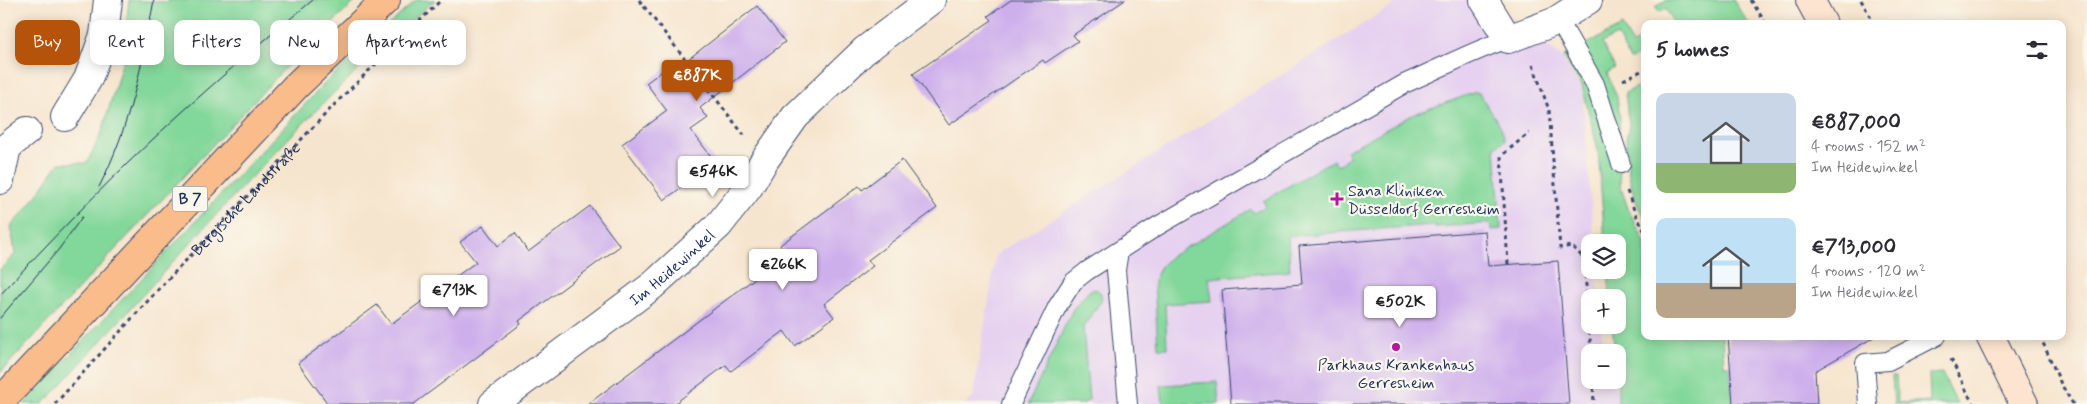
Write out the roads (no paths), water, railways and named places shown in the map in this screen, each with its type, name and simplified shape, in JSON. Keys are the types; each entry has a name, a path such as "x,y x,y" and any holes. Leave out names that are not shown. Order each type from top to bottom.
{"main road":[{"name":"B 7","path":"0,402 296,86 386,0"},
{"path":"1810,0 1821,20"},
{"path":"1992,340 2024,404"}],"street":[{"path":"65,117 91,70 104,35 108,0"},
{"name":"Im Heidewinkel","path":"493,404 652,286 718,226 748,188 764,161 795,117 864,51 931,0"},
{"path":"1484,0 1515,36 1558,19 1588,0"},
{"path":"0,180 7,147 27,131"}],"lane":[{"path":"1558,19 1595,84 1621,164"},
{"path":"1011,404 1057,308 1073,282 1119,251 1404,84 1482,47 1515,36"},
{"path":"1119,251 1116,270 1128,404"},
{"path":"1868,404 1866,362 1888,361 1929,340"}],"tram line":[{"path":"99,187 127,119 145,48 154,0"},
{"path":"0,295 75,216 152,140 231,68 313,0"},
{"path":"0,318 59,249 82,217"}],"place":[{"name":"Sana Kliniken Düsseldorf Gerresheim","path":"1337,199"},
{"name":"Parkhaus Krankenhaus Gerresheim","path":"1396,347"}]}
